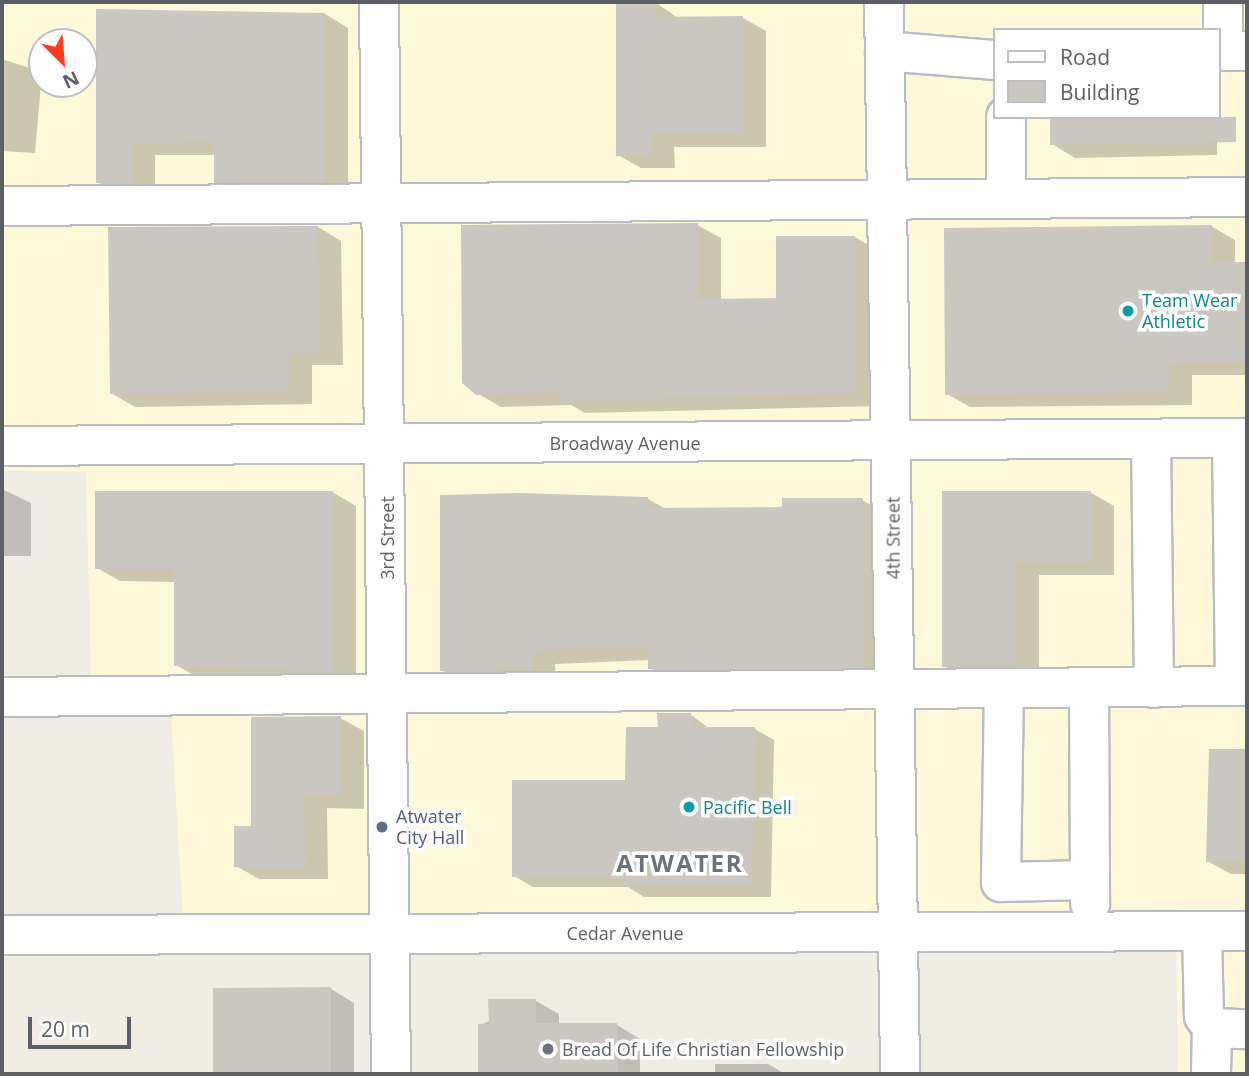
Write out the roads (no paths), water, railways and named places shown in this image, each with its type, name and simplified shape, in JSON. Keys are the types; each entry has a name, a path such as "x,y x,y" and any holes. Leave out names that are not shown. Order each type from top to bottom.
{"street":[{"name":"3rd Street","path":"379,2 391,1074"},
{"name":"4th Street","path":"884,2 900,1074"},
{"path":"1223,2 1230,51"},
{"path":"886,51 993,60"},
{"path":"1006,119 1006,198"},
{"path":"2,206 1247,197"},
{"path":"2,698 388,689 895,690 1241,686 1240,439"},
{"name":"Broadway Avenue","path":"2,446 1240,439"},
{"path":"1151,440 1154,688"},
{"path":"1004,688 1001,882 1090,880"},
{"path":"1089,689 1090,931"},
{"path":"1202,931 1201,992 1230,1029 1211,1074"},
{"name":"Cedar Avenue","path":"2,934 1247,931"}],"place":[{"name":"Team Wear Athletic","path":"1128,311"},
{"name":"Pacific Bell","path":"689,807"},
{"name":"Atwater City Hall","path":"382,827"},
{"name":"Bread Of Life Christian Fellowship","path":"548,1049"}],"district":[{"name":"ATWATER","path":"680,863"}]}
